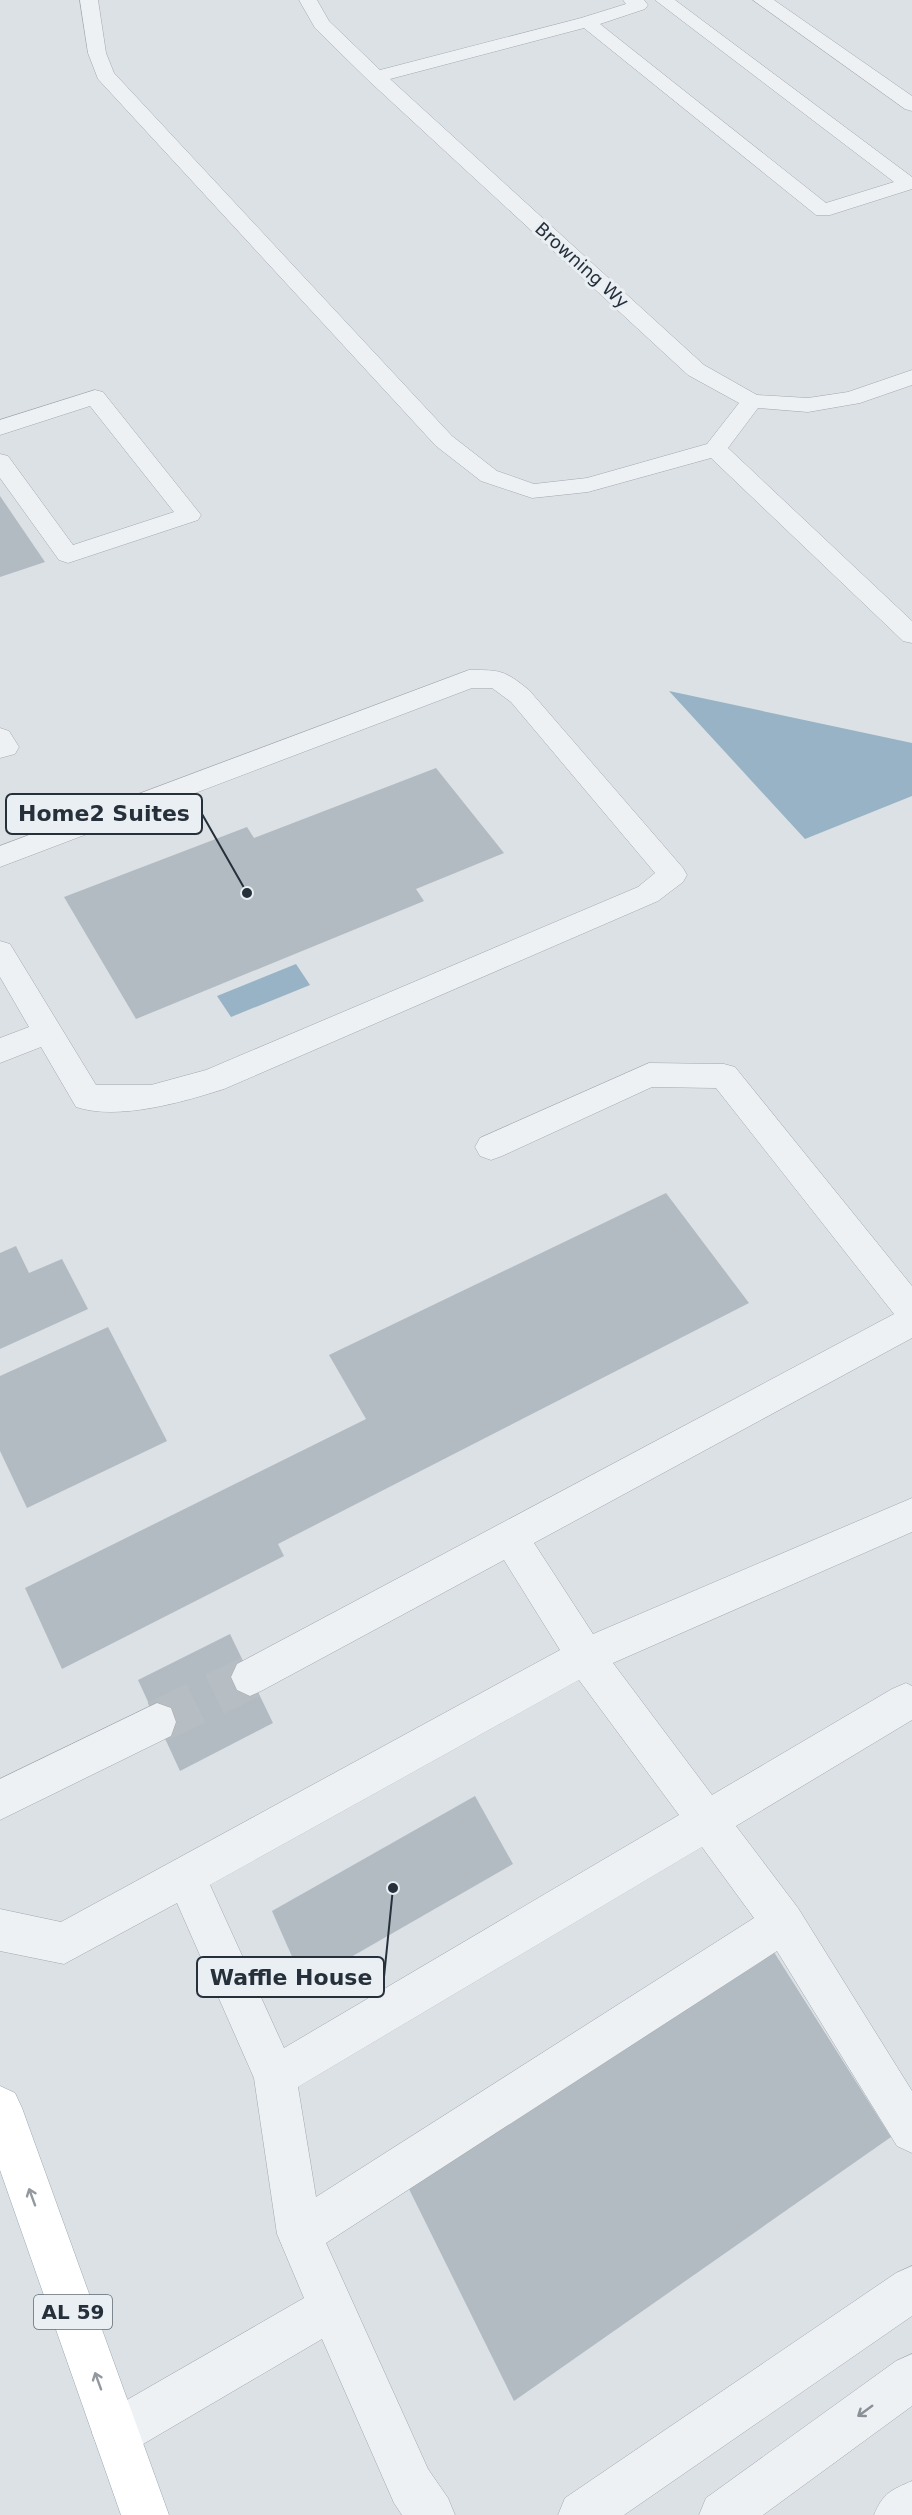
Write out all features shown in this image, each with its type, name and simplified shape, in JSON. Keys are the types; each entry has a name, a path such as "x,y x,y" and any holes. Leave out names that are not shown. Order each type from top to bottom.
{"main road":[{"name":"AL 59","path":"0,2108 146,2515"}],"street":[{"path":"89,0 97,53 105,75 444,441 489,476 532,491 588,485 715,449 752,402"},
{"name":"Browning Wy","path":"308,0 321,24 376,77 696,370 752,402 808,405 852,398 912,377"},
{"path":"376,77 587,22 636,3 663,0 910,184"},
{"path":"762,0 912,105"},
{"path":"587,22 823,212 910,184"},
{"path":"0,428 95,397 189,515 68,555 0,461"},
{"path":"715,449 908,626"},
{"path":"0,857 469,679 498,679 520,696 673,874 648,894 224,1075 151,1097 87,1098 47,1032 4,968"},
{"path":"0,737 6,747 0,749"},
{"path":"0,1051 47,1032"},
{"path":"491,1147 649,1075 724,1076 912,1311"},
{"path":"250,1677 912,1321"},
{"path":"0,1930 64,1943 585,1656 912,1515"},
{"path":"510,1537 585,1656 783,1923 912,2131"},
{"path":"275,2077 906,1702"},
{"path":"0,1800 157,1722"},
{"path":"185,1875 275,2077 299,2234 411,2486 431,2515"},
{"path":"299,2234 783,1923"},
{"path":"582,2515 912,2289"},
{"path":"116,2433 331,2308"},
{"path":"723,2515 912,2377"},
{"path":"898,2515 912,2505"}],"water":[{"path":"669,691 912,743 912,796 805,839"},
{"path":"296,964 310,985 231,1017 217,996"}],"building":[{"path":"0,496 45,562 0,577"},
{"path":"436,768 504,853 416,889 424,901 136,1019 64,897 247,827 254,838"},
{"path":"666,1193 749,1303 278,1544 284,1556 62,1669 25,1588 366,1419 329,1355"},
{"path":"16,1246 29,1273 62,1259 88,1309 0,1349 0,1253"},
{"path":"108,1327 167,1441 27,1508 0,1451 0,1376"},
{"path":"230,1634 273,1723 180,1771 138,1680"},
{"path":"475,1796 513,1864 304,1984 272,1911"},
{"path":"772,1949 891,2137 514,2401 407,2185"}],"tunnel":[{"path":"157,1722 250,1677"}],"place":[{"name":"Home2 Suites","path":"247,893"},
{"name":"Waffle House","path":"393,1888"}]}
